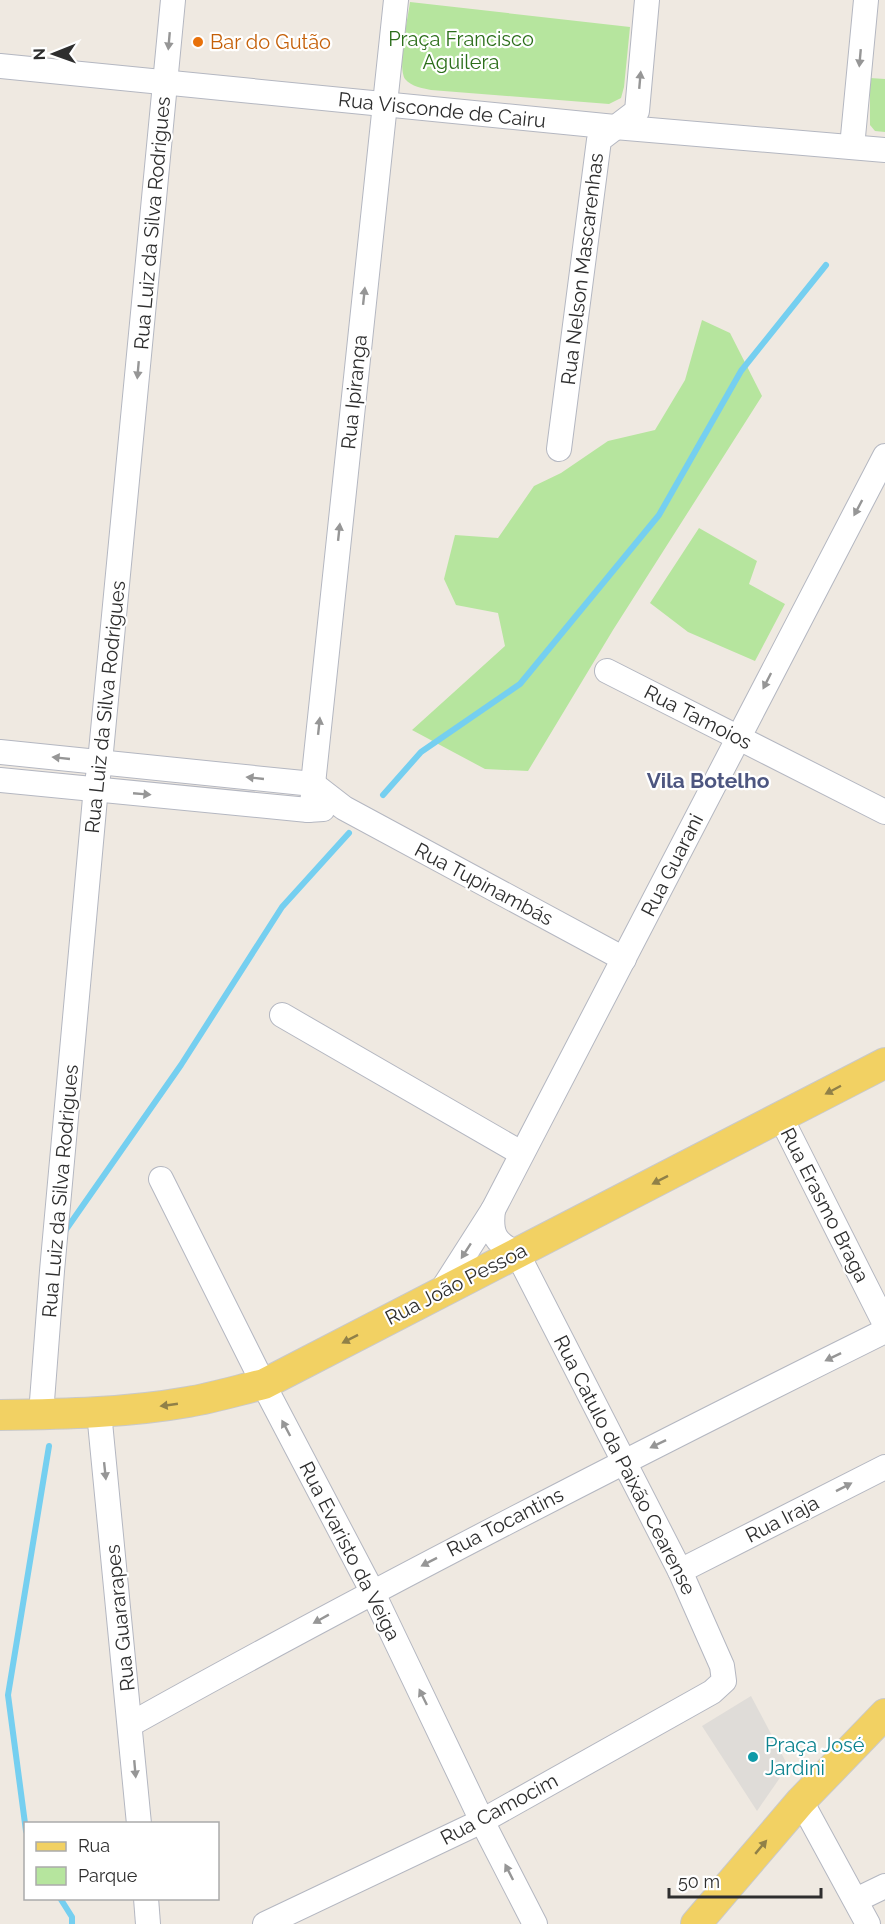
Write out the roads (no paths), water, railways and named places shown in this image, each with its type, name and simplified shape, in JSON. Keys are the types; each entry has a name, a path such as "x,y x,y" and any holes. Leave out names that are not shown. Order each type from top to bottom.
{"main road":[{"name":"Rua João Pessoa","path":"0,1415 99,1413 189,1402 264,1384 885,1063"},
{"path":"696,1924 801,1801 885,1714"}],"street":[{"name":"Rua Luiz da Silva Rodrigues","path":"41,1414 96,790 173,0"},
{"name":"Rua Ipiranga","path":"308,810 312,803 396,0"},
{"name":"Rua Nelson Mascarenhas","path":"559,449 599,140 638,111 647,0"},
{"path":"852,147 866,0"},
{"name":"Rua Visconde de Cairu","path":"0,66 615,127 885,150"},
{"name":"Rua Guarani","path":"440,1293 493,1210 885,456"},
{"name":"Rua Tamoios","path":"607,671 885,812"},
{"path":"0,752 313,784"},
{"path":"0,780 308,810 344,808"},
{"name":"Rua Tupinambás","path":"313,784 344,808 624,959"},
{"path":"282,1015 521,1153"},
{"name":"Rua Erasmo Braga","path":"781,1118 885,1324"},
{"name":"Rua Evaristo da Veiga","path":"161,1179 372,1591 482,1821 536,1924"},
{"path":"493,1210 491,1222 494,1236 504,1247 517,1253"},
{"name":"Rua Catulo da Paixão Cearense","path":"517,1253 680,1571 722,1666 724,1680"},
{"name":"Rua Tocantins","path":"131,1724 372,1591 624,1461 885,1331"},
{"name":"Rua Guararapes","path":"99,1413 140,1822"},
{"name":"Rua Iraja","path":"680,1571 885,1467"},
{"name":"Rua Camocim","path":"265,1924 482,1821 712,1692 724,1680"},
{"path":"801,1801 868,1924"},
{"path":"856,1900 885,1886"},
{"path":"146,1900 148,1924"}],"waterway":[{"path":"383,795 421,752 520,684 659,515 741,371 826,265"},
{"path":"65,1231 181,1065 282,907 349,833"},
{"path":"25,1822 8,1695 49,1446"},
{"path":"61,1900 72,1917 72,1924"}],"place":[{"name":"Bar do Gutão","path":"198,42"},
{"name":"Praça José Jardini","path":"753,1757"}],"district":[{"name":"Vila Botelho","path":"708,780"}],"park label":[{"name":"Praça Francisco Aguilera","path":"461,50"}]}
